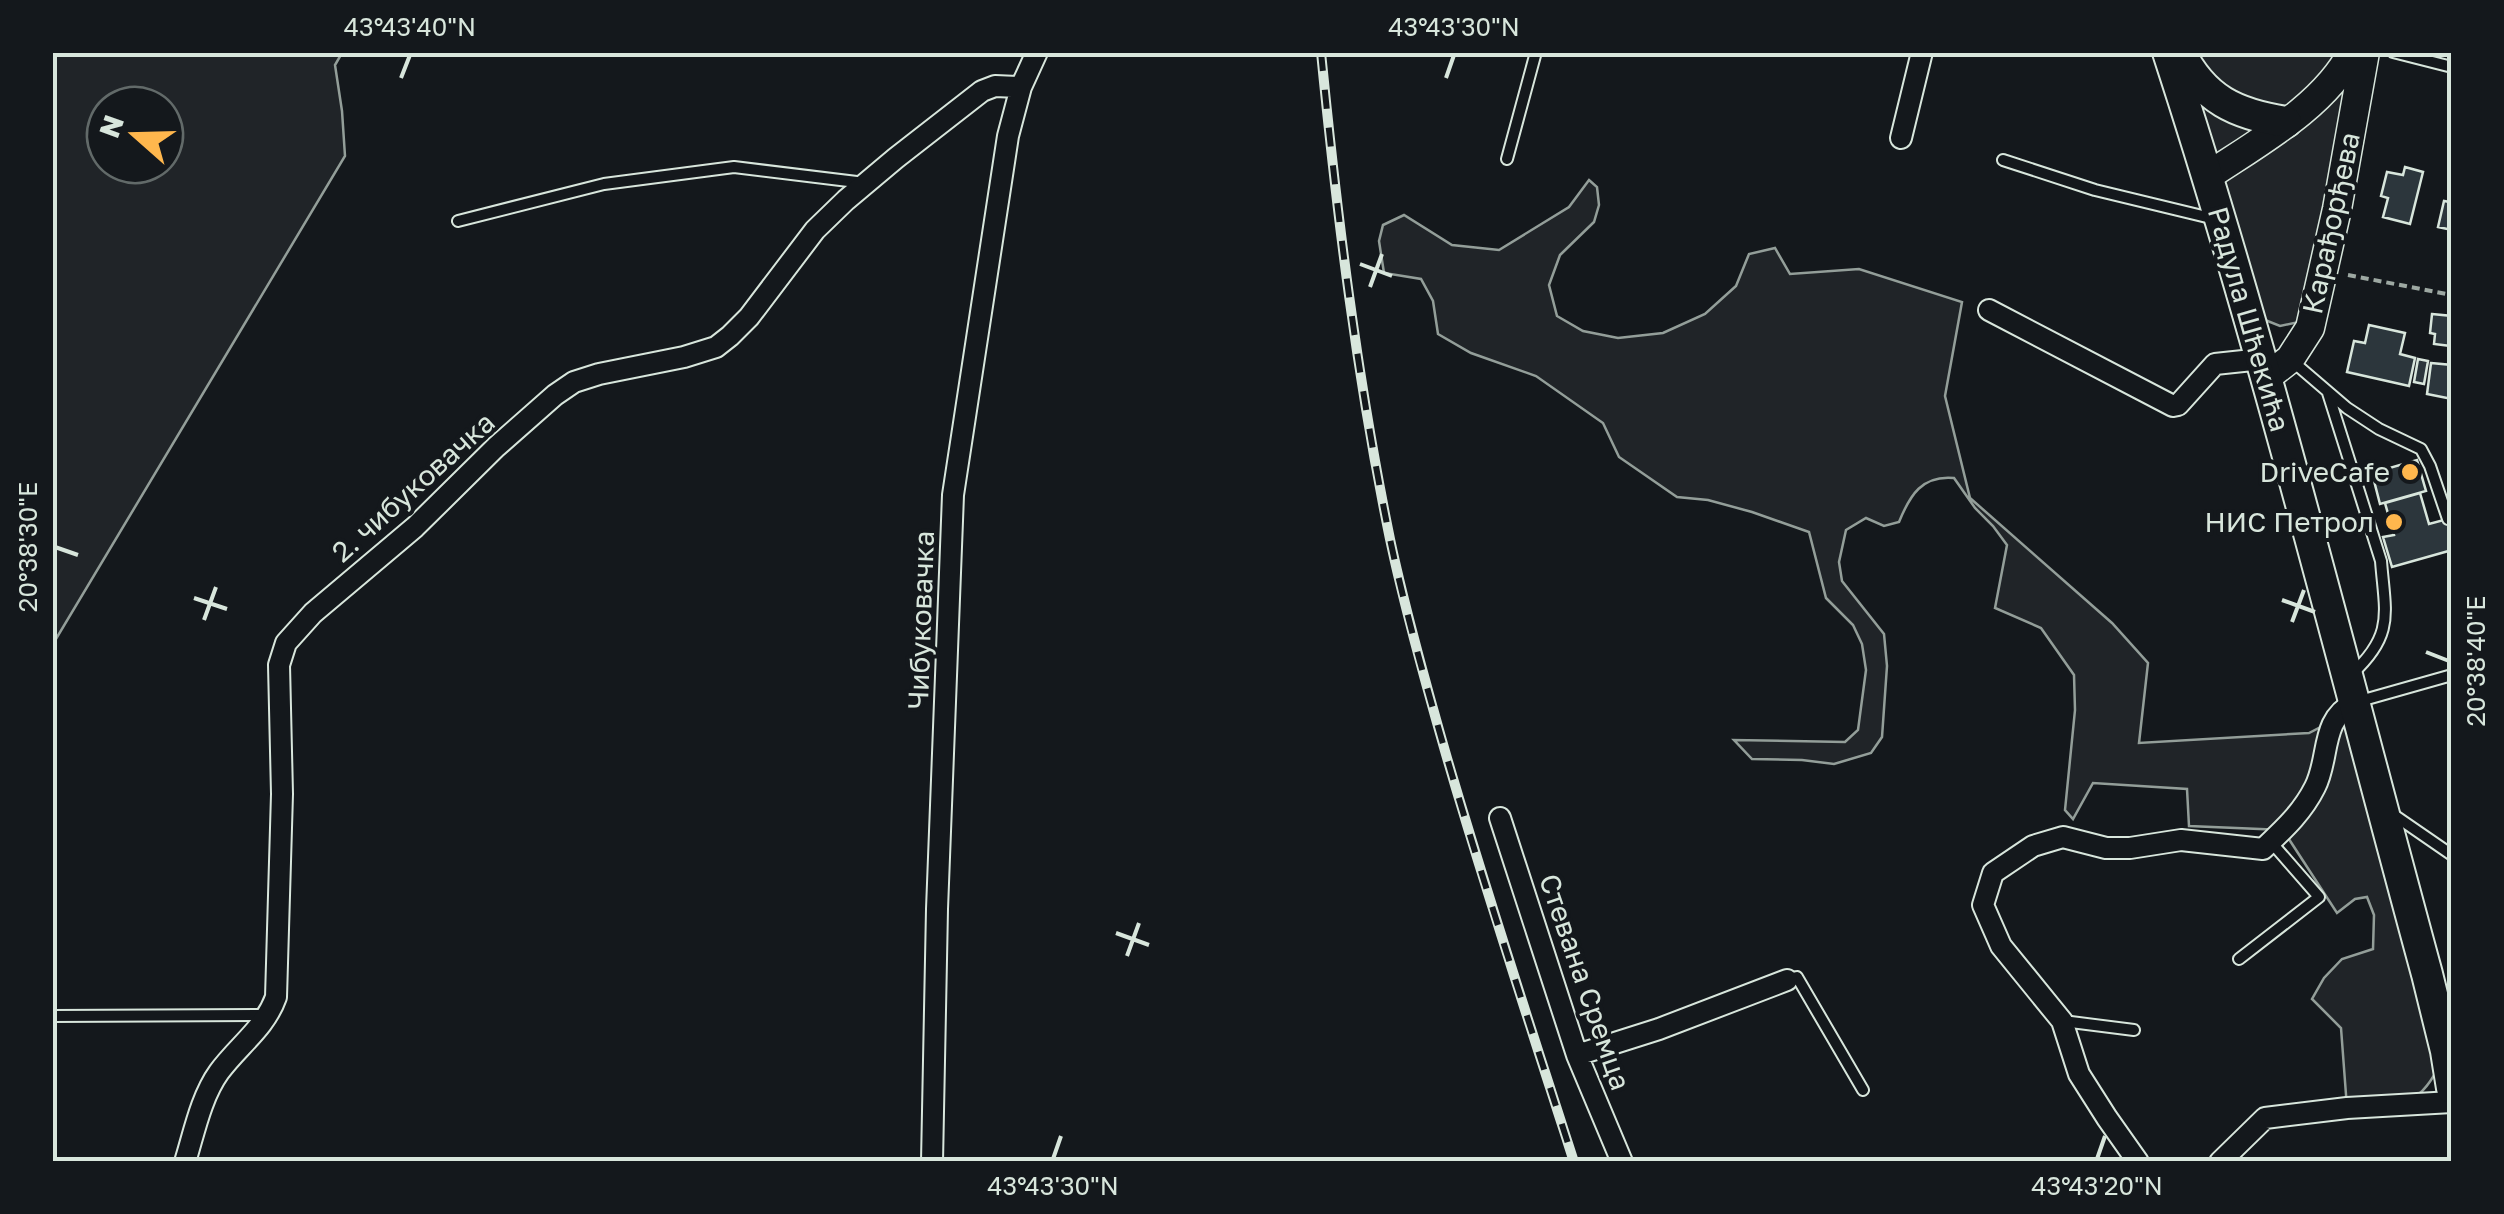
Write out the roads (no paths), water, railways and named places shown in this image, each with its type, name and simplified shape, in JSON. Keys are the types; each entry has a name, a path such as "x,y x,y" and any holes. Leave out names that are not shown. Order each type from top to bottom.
{"main road":[{"name":"Радула Шћекића","path":"2168,52 2221,220 2273,365 2351,691 2446,1051 2452,1088"},
{"path":"2180,52 2202,86 2224,104 2286,122"}],"street":[{"name":"Чибуковачка","path":"932,1162 953,495 1008,136 1021,86 1037,52"},
{"path":"1901,138 1922,52"},
{"name":"Карађорђева","path":"2208,176 2322,94 2352,52"},
{"name":"Карађорђева","path":"2273,365 2310,328 2365,52"},
{"name":"2. чибуковачка","path":"270,1015 276,997 282,794 280,665 286,643 313,614 415,528 555,395 574,382 599,374 716,347 749,316 815,230 866,183 982,91 995,86 1021,86"},
{"path":"1990,310 2173,406 2189,395 2214,364 2273,365"},
{"path":"2138,1162 2079,1074 2062,1021 2001,946 1984,905 1994,873 2034,846 2063,838 2106,848 2180,840 2264,850 2298,816 2317,784 2332,721 2345,707 2351,691"},
{"name":"Стевана Сремца","path":"1500,818 1577,1055 1622,1162"},
{"path":"1577,1055 1659,1029 1787,980"},
{"path":"184,1162 218,1073 270,1015"},
{"path":"2220,1162 2265,1118 2452,1102"}],"lane":[{"path":"1507,159 1536,52"},
{"path":"2393,52 2452,68"},
{"path":"2003,160 2095,190 2221,220"},
{"path":"458,221 604,184 734,168 866,183"},
{"path":"2273,365 2328,393 2379,429 2421,449 2448,519"},
{"path":"2328,393 2384,557 2386,624 2351,691"},
{"path":"2351,691 2452,674"},
{"path":"2382,807 2452,855"},
{"path":"2240,958 2319,897 2271,842"},
{"path":"1787,980 1797,977 1863,1090"},
{"path":"52,1016 270,1015"},
{"path":"2062,1021 2134,1030"}],"railway":[{"path":"1321,52 1358,357 1396,566 1460,803 1574,1162"}],"place":[{"name":"DriveCafe","path":"2410,472"},
{"name":"НИС Петрол","path":"2394,522"}]}
